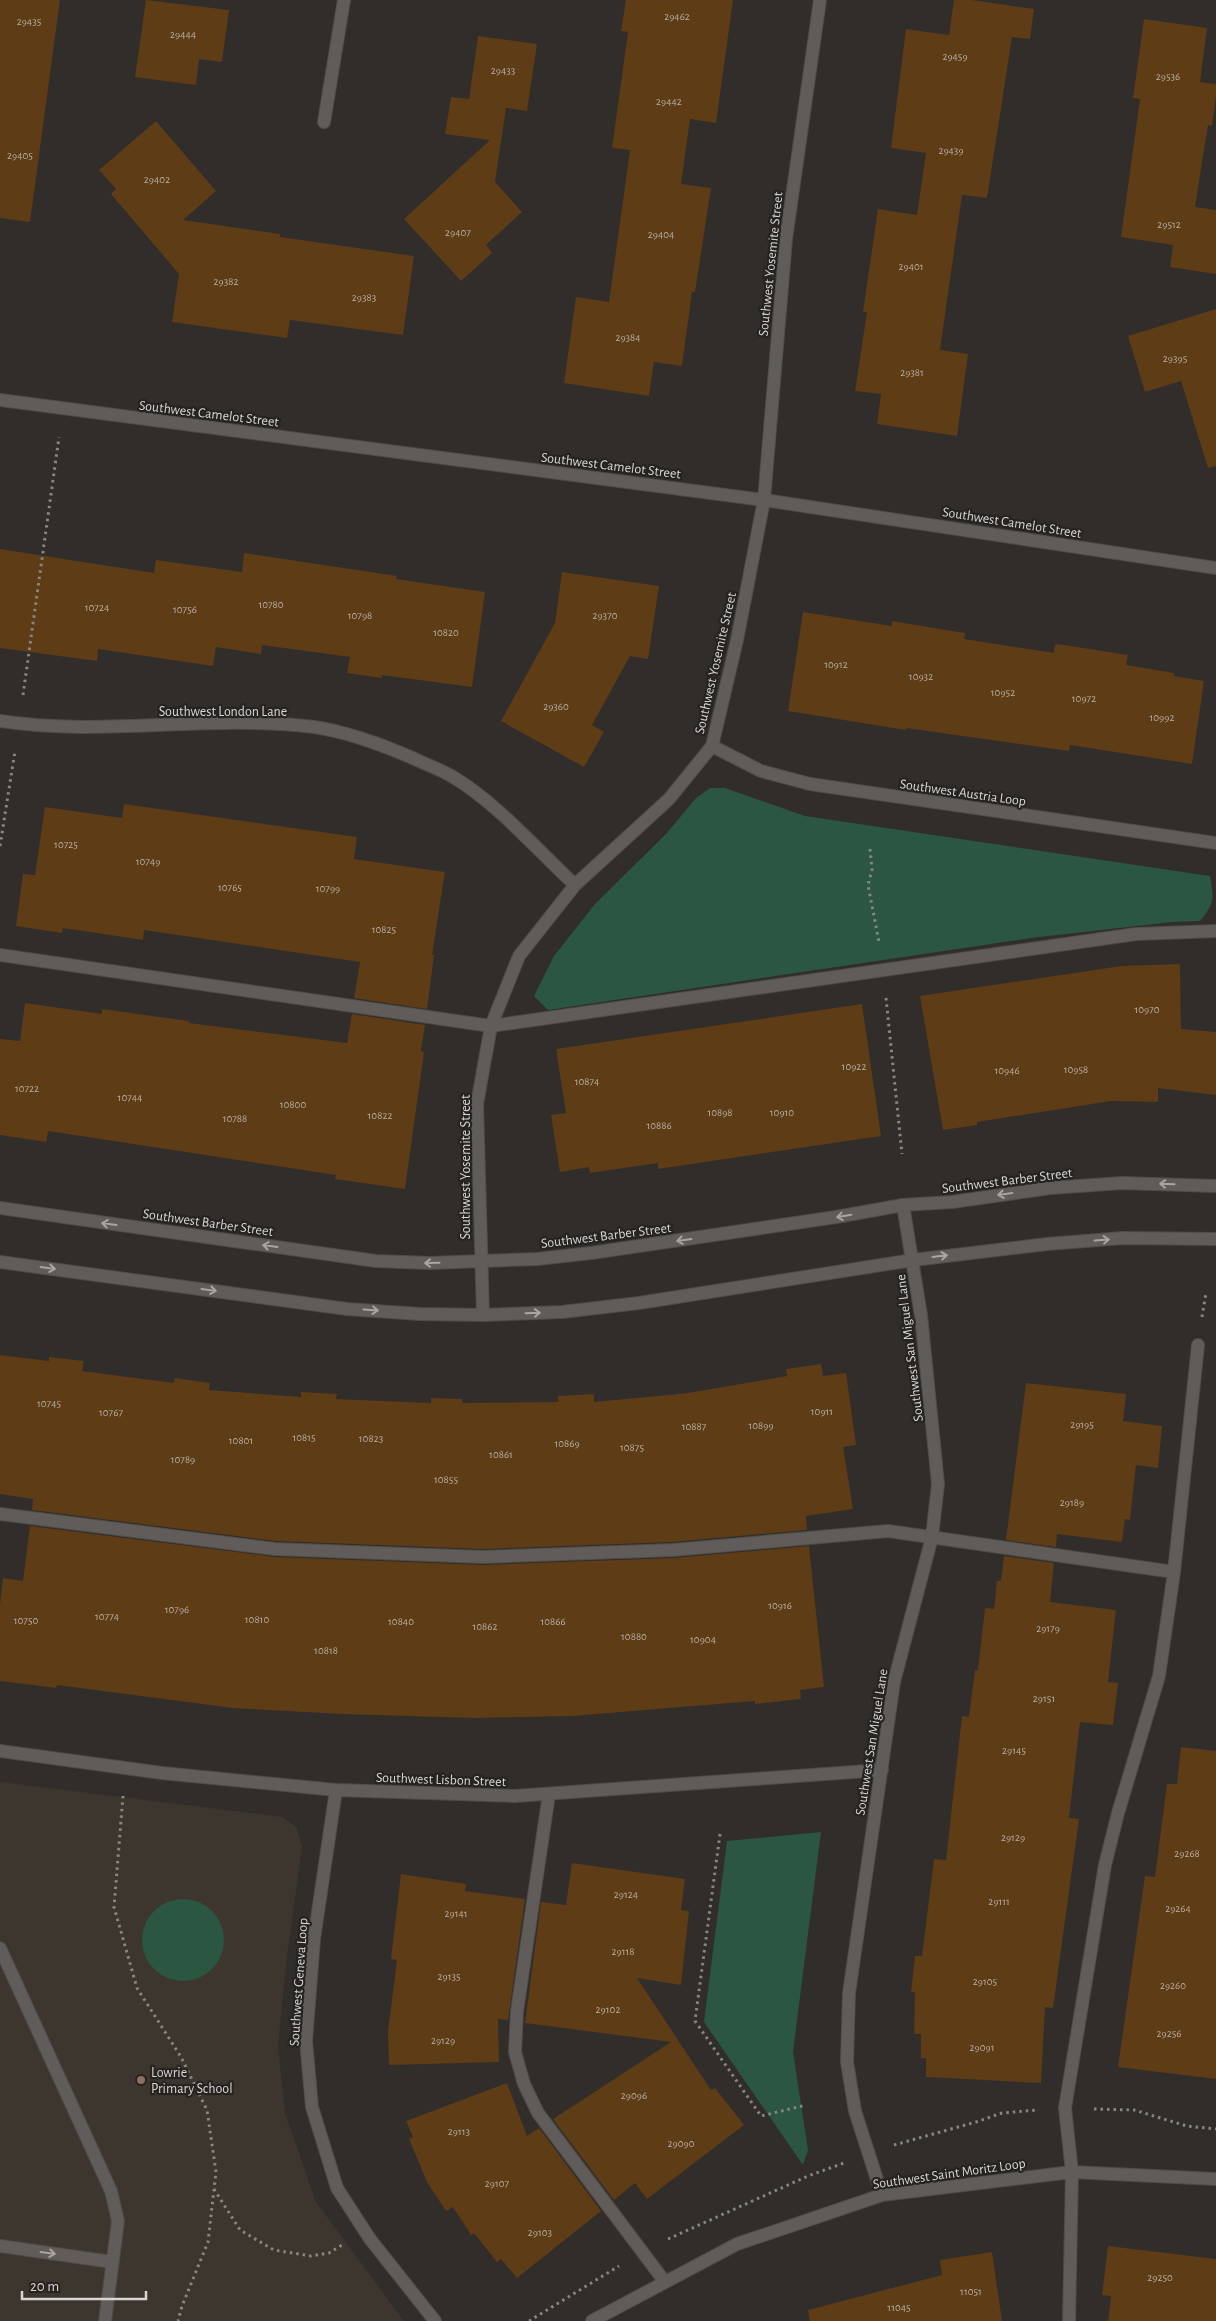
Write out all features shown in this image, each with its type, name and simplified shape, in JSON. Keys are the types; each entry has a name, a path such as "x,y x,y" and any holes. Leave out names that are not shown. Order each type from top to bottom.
{"street":[{"path":"324,122 344,0"},
{"name":"Southwest Yosemite Street","path":"482,1314 477,1104 491,1026 519,956 575,885 669,799 712,746 737,640 764,500 786,239 820,0"},
{"name":"Southwest Camelot Street","path":"0,400 764,500 1216,568"},
{"name":"Southwest London Lane","path":"0,721 19,724 105,727 262,723 316,728 363,738 453,777 500,813 575,885"},
{"name":"Southwest Austria Loop","path":"712,746 761,771 810,784 1216,843"},
{"path":"0,955 491,1026 1136,934 1216,931"},
{"name":"Southwest Barber Street","path":"0,1208 376,1260 430,1263 536,1259 591,1253 836,1218 902,1205 952,1202 1050,1188 1122,1183 1216,1186"},
{"name":"Southwest San Miguel Lane","path":"882,2195 855,2111 847,2062 849,1993 894,1682 932,1537 938,1484 921,1315 902,1205"},
{"path":"0,1262 347,1309 420,1314 482,1314 562,1312 639,1303 913,1260 1047,1244 1104,1240 1216,1239"},
{"path":"1069,2321 1072,2172 1065,2108 1105,1866 1118,1813 1159,1676 1174,1572 1198,1345"},
{"path":"0,1514 275,1549 483,1557 673,1550 888,1531 1174,1572"},
{"name":"Southwest Lisbon Street","path":"0,1751 126,1768 336,1790 515,1796 882,1770"},
{"name":"Southwest Geneva Loop","path":"336,1790 314,1939 306,2041 312,2107 337,2188 365,2231 435,2321"},
{"path":"549,1794 517,2011 515,2052 524,2084 538,2113 665,2282"},
{"path":"0,1948 111,2190 118,2221 105,2321"},
{"name":"Southwest Saint Moritz Loop","path":"592,2321 737,2244 882,2195 1072,2172 1216,2179"},
{"path":"0,2246 112,2262"}],"path":[{"path":"0,846 63,409"},
{"path":"870,849 872,870 868,885 882,970 902,1154"},
{"path":"126,1768 119,1828 114,1907 137,1988 181,2057 207,2110 216,2172 208,2242 182,2306 178,2321"},
{"path":"720,1834 695,2021 761,2116 806,2105"},
{"path":"214,2188 240,2230 274,2250 311,2256 329,2252 365,2231"}],"shaded area":[{"name":"Lowrie Primary School","path":"0,1782 283,1817 297,1828 302,1847 287,1957 278,2046 285,2113 316,2202 404,2321 0,2321"}],"green space":[{"path":"710,788 725,788 805,816 1210,876 1212,890 1211,905 1200,921 1172,922 1031,938 548,1010 534,996 554,956 595,904 666,834 696,798"},
{"path":"821,1832 793,2052 808,2150 803,2165 704,2022 727,1841"},
{"path":"183,1899 199,1902 212,1911 221,1924 224,1940 221,1956 212,1969 199,1978 183,1981 167,1978 154,1969 145,1956 142,1940 145,1924 154,1911 167,1902"}],"building":[{"path":"0,0 60,0 30,222 0,218"},
{"path":"146,0 229,10 222,62 199,59 196,85 135,77"},
{"path":"626,0 733,0 716,123 690,119 681,184 711,188 695,292 692,292 682,366 654,362 649,396 564,383 576,297 609,302 630,150 612,148 628,32 621,31"},
{"path":"954,0 972,0 1034,9 1030,39 1012,37 987,198 962,195 940,350 968,354 957,436 877,424 881,394 855,391 867,312 863,312 878,209 917,215 926,153 891,148 906,29 949,35"},
{"path":"1144,19 1207,28 1200,82 1216,84 1216,96 1212,126 1208,125 1195,207 1216,210 1216,274 1170,267 1173,245 1121,237 1140,99 1133,98"},
{"path":"478,36 537,44 527,111 506,108 495,182 522,212 486,245 492,253 461,281 404,219 490,140 445,134 451,97 469,99"},
{"path":"156,121 216,191 183,220 280,234 280,237 414,256 403,335 290,320 287,338 172,322 179,274 111,194 116,189 99,170"},
{"path":"1216,309 1216,466 1208,468 1181,381 1145,392 1128,336"},
{"path":"0,549 154,573 156,560 242,572 244,553 397,576 396,579 485,592 472,687 382,675 382,678 347,673 350,657 262,645 261,654 216,647 213,666 98,649 97,661 0,648"},
{"path":"562,572 659,586 648,659 630,656 592,725 604,732 584,767 501,721 555,623"},
{"path":"803,612 892,626 892,621 965,633 964,639 1054,653 1055,645 1058,644 1128,655 1126,665 1174,673 1174,676 1204,681 1192,764 1070,745 1069,751 906,728 906,730 788,711"},
{"path":"124,804 357,837 354,859 445,872 432,955 434,955 427,1009 354,998 360,962 144,930 143,940 63,928 62,933 16,926 23,874 35,875 45,807 122,818"},
{"path":"1180,964 1181,1029 1216,1032 1216,1095 1158,1088 1158,1102 1111,1101 977,1122 977,1125 943,1130 920,996 1121,966"},
{"path":"25,1003 102,1014 102,1009 189,1021 189,1023 347,1043 352,1014 425,1025 421,1051 424,1052 405,1189 335,1179 336,1175 48,1131 46,1142 0,1135 0,1039 20,1041"},
{"path":"862,1004 881,1136 658,1169 658,1163 590,1173 589,1167 560,1172 551,1115 566,1113 556,1049"},
{"path":"0,1355 49,1361 49,1357 84,1361 82,1371 174,1383 175,1378 210,1383 209,1390 301,1397 301,1392 337,1394 336,1399 431,1403 431,1398 462,1399 462,1403 558,1402 558,1396 594,1394 594,1402 688,1393 787,1376 786,1369 821,1364 823,1376 846,1373 856,1445 843,1447 853,1509 806,1516 807,1530 672,1542 483,1549 276,1541 32,1510 33,1499 0,1494"},
{"path":"1026,1383 1126,1394 1123,1421 1162,1426 1158,1468 1136,1465 1130,1520 1125,1519 1122,1542 1057,1534 1056,1547 1006,1540"},
{"path":"30,1526 275,1557 483,1565 673,1558 809,1546 824,1687 800,1690 801,1699 755,1704 755,1701 572,1716 475,1718 233,1708 57,1685 56,1688 0,1681 0,1604 3,1578 23,1581"},
{"path":"1004,1556 1054,1563 1050,1602 1116,1610 1108,1682 1118,1683 1113,1725 1080,1722 1069,1818 1079,1819 1053,2008 1045,2007 1041,2083 926,2077 926,2058 921,2058 921,2034 914,2034 915,1992 911,1992 915,1956 922,1956 934,1859 946,1860 962,1716 969,1717 975,1670 978,1670 985,1608 994,1609 997,1581 1001,1581"},
{"path":"1181,1747 1216,1751 1216,2079 1118,2067 1145,1876 1155,1877 1167,1784 1177,1784"},
{"path":"572,1863 685,1879 681,1910 689,1911 681,1985 637,1978 711,2090 715,2088 744,2125 647,2199 635,2183 614,2200 553,2119 671,2042 525,2023 541,1902 566,1905"},
{"path":"401,1874 466,1884 465,1891 525,1899 508,2020 498,2019 499,2062 389,2065 388,2031 397,1960 391,1959"},
{"path":"507,2083 527,2136 539,2128 601,2211 517,2278 501,2259 497,2262 474,2233 471,2235 453,2207 446,2211 427,2182 409,2139 413,2137 406,2121"},
{"path":"1108,2246 1216,2259 1216,2321 1108,2321 1111,2296 1102,2295"},
{"path":"992,2252 1002,2321 810,2321 808,2310 942,2275 940,2260"}],"place":[{"name":"Lowrie Primary School","path":"141,2080"}]}
